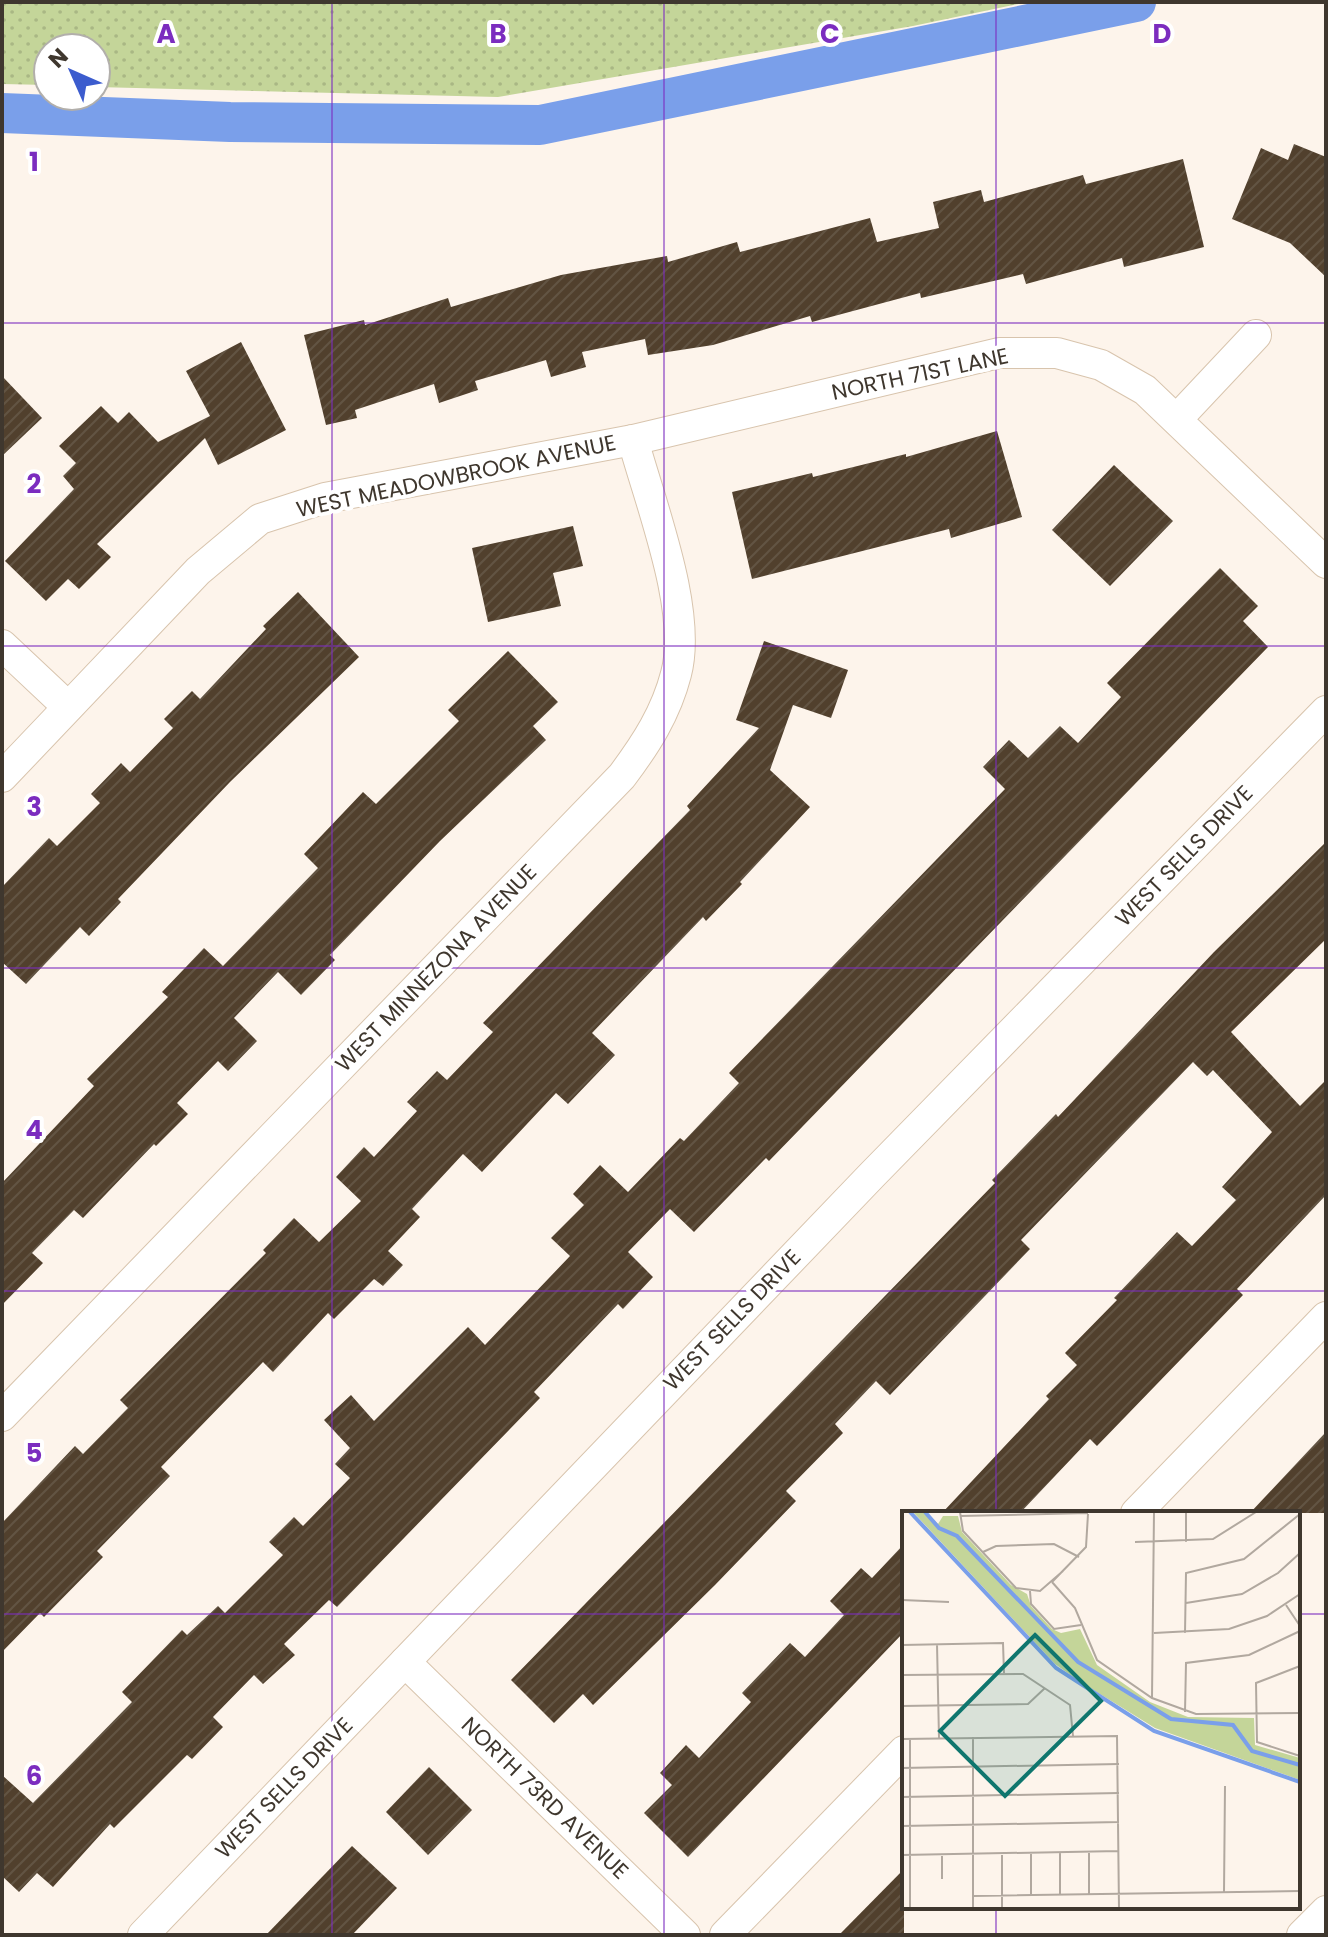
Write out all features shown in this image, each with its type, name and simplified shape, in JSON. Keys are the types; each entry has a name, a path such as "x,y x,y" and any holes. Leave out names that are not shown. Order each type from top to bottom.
{"street":[{"path":"1177,419 1256,335"},
{"name":"NORTH 71ST LANE","path":"633,440 999,353 1057,353 1101,365 1145,390 1326,563"},
{"name":"WEST MEADOWBROOK AVENUE","path":"2,777 198,571 260,519 325,498 633,440"},
{"name":"WEST MINNEZONA AVENUE","path":"2,1416 622,776 653,735 677,672 679,611 633,440"},
{"path":"2,645 68,707"},
{"name":"WEST SELLS DRIVE","path":"143,1935 883,1163 1326,711"},
{"path":"1138,1511 1326,1317"},
{"name":"NORTH 73RD AVENUE","path":"405,1662 685,1935"},
{"path":"725,1935 902,1753"},
{"path":"1302,1935 1326,1911"}],"green space":[{"path":"2,2 1028,2 913,26 498,97 112,87 112,32 32,32 32,85 2,84"}],"building":[{"path":"1294,144 1326,157 1326,277 1290,243 1232,219 1261,148 1288,160"},
{"path":"1183,159 1204,247 1124,267 1122,258 1026,284 1023,274 921,298 920,293 812,322 810,316 713,345 648,355 645,339 582,352 586,367 551,377 546,360 475,381 478,390 439,403 434,384 355,410 357,418 326,425 304,335 364,320 365,325 448,298 451,307 561,275 667,256 668,262 737,242 740,252 870,218 877,242 939,228 933,202 981,190 984,202 1083,175 1086,184"},
{"path":"241,342 286,430 218,465 205,438 97,544 111,557 79,589 68,579 46,601 5,561 74,489 63,476 76,463 59,446 101,406 118,423 129,412 158,442 210,416 186,371"},
{"path":"2,376 42,418 2,456"},
{"path":"997,431 1022,517 951,538 949,529 752,579 732,492 812,473 813,477 906,454 906,457"},
{"path":"1114,465 1173,521 1110,586 1052,530"},
{"path":"573,526 583,566 553,573 561,606 488,622 472,548"},
{"path":"1220,568 1258,606 1243,621 1268,647 769,1161 766,1158 694,1232 670,1209 628,1252 653,1277 623,1309 618,1304 534,1392 540,1398 337,1607 329,1600 284,1644 295,1655 263,1684 254,1675 213,1717 223,1727 192,1759 187,1755 114,1828 110,1824 53,1887 37,1873 19,1892 2,1876 2,1775 33,1803 132,1702 122,1692 182,1630 187,1635 218,1606 225,1613 283,1555 269,1542 294,1517 303,1526 350,1478 335,1464 350,1448 324,1420 351,1395 374,1421 468,1327 485,1345 570,1256 551,1238 584,1205 573,1194 600,1165 628,1192 680,1138 684,1141 739,1083 729,1073 1005,789 983,767 1009,740 1028,758 1060,726 1078,743 1121,697 1107,683"},
{"path":"298,592 359,657 230,782 118,899 121,902 89,936 80,927 26,984 2,962 2,887 49,838 57,846 100,803 91,794 121,763 130,772 173,728 164,719 192,691 200,699 266,629 263,626"},
{"path":"764,641 848,670 831,718 793,705 770,770 810,807 740,882 742,884 706,921 703,917 592,1033 615,1055 568,1104 556,1093 482,1172 463,1154 412,1209 420,1217 388,1251 403,1265 383,1286 374,1279 334,1319 328,1313 273,1372 263,1362 161,1467 170,1476 97,1551 103,1557 44,1617 40,1613 2,1652 2,1523 75,1446 83,1454 128,1408 120,1400 266,1253 263,1250 294,1218 319,1242 361,1201 336,1177 364,1147 374,1157 417,1111 407,1102 437,1071 447,1080 493,1032 483,1023 690,810 687,806 759,728 736,720"},
{"path":"508,651 558,702 533,726 546,740 440,841 330,955 335,960 301,995 278,972 234,1018 257,1041 228,1071 218,1061 177,1103 188,1114 156,1146 154,1144 83,1218 74,1210 32,1253 43,1263 2,1305 2,1183 94,1086 87,1079 168,997 162,992 204,948 223,966 318,868 304,854 363,792 376,804 459,721 448,710"},
{"path":"1326,842 1326,939 1231,1032 1300,1106 1326,1080 1326,1195 1237,1289 1243,1295 1097,1446 1090,1439 1022,1511 944,1511 1077,1365 1065,1353 1117,1300 1114,1298 1177,1232 1192,1246 1236,1200 1222,1187 1272,1132 1213,1070 1207,1076 1193,1062 1021,1240 1030,1249 890,1395 876,1381 835,1424 843,1433 786,1491 796,1501 715,1585 593,1705 583,1694 554,1723 511,1680 995,1183 992,1180 1056,1114 1058,1117 1214,952"},
{"path":"1326,1432 1326,1513 1252,1511"},
{"path":"902,1546 902,1634 688,1857 644,1813 672,1785 660,1773 686,1745 699,1758 751,1702 742,1693 790,1643 805,1657 844,1615 830,1601 861,1568 872,1578"},
{"path":"429,1767 472,1810 428,1855 386,1812"},
{"path":"352,1846 397,1888 352,1935 266,1935"},
{"path":"902,1871 904,1935 839,1935"}],"waterway":[{"path":"2,113 230,122 540,125 1136,2"}]}
